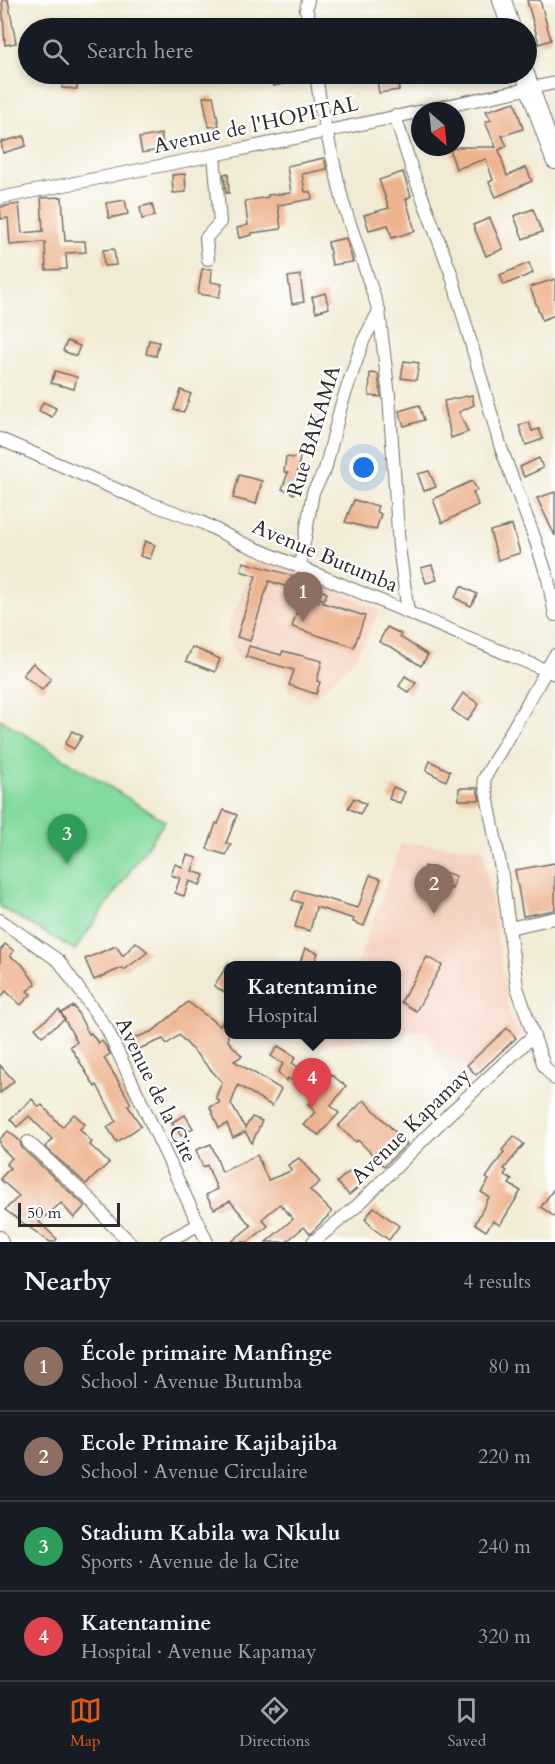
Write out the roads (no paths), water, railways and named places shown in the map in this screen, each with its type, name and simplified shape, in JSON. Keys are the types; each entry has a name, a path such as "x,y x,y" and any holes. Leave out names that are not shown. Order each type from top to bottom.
{"main road":[{"path":"501,0 507,18"},
{"path":"529,84 555,160"}],"street":[{"path":"308,0 306,10 309,18"},
{"name":"Avenue de l'HOPITAL","path":"537,82 555,83"},
{"path":"317,84 343,203 379,311 389,396 399,547 408,612"},
{"name":"Avenue de l'HOPITAL","path":"0,198 395,116 517,84"},
{"path":"395,116 412,170 451,273 501,448 548,579 555,615"},
{"path":"208,259 207,238 220,222 214,155"},
{"name":"Rue BAKAMA","path":"300,566 313,492 324,470 341,406 363,341 379,311"},
{"name":"Avenue Butumba","path":"0,439 141,500 201,522 240,542 550,672"},
{"path":"555,655 550,672 484,779 502,875 517,987 544,1066 555,1079"},
{"path":"509,928 555,918"},
{"name":"Avenue de la Cite","path":"0,920 59,961 107,1029 207,1242"},
{"name":"Avenue Kapamay","path":"313,1242 358,1205 448,1115 533,1036"},
{"path":"28,1142 93,1202 130,1242"},
{"path":"166,1242 198,1225"},
{"path":"0,1237 2,1242"}],"place":[{"name":"École primaire Manfinge","path":"303,622"},
{"name":"Stadium Kabila wa Nkulu","path":"67,864"},
{"name":"Ecole Primaire Kajibajiba","path":"434,914"},
{"name":"Katentamine","path":"312,1108"}]}
